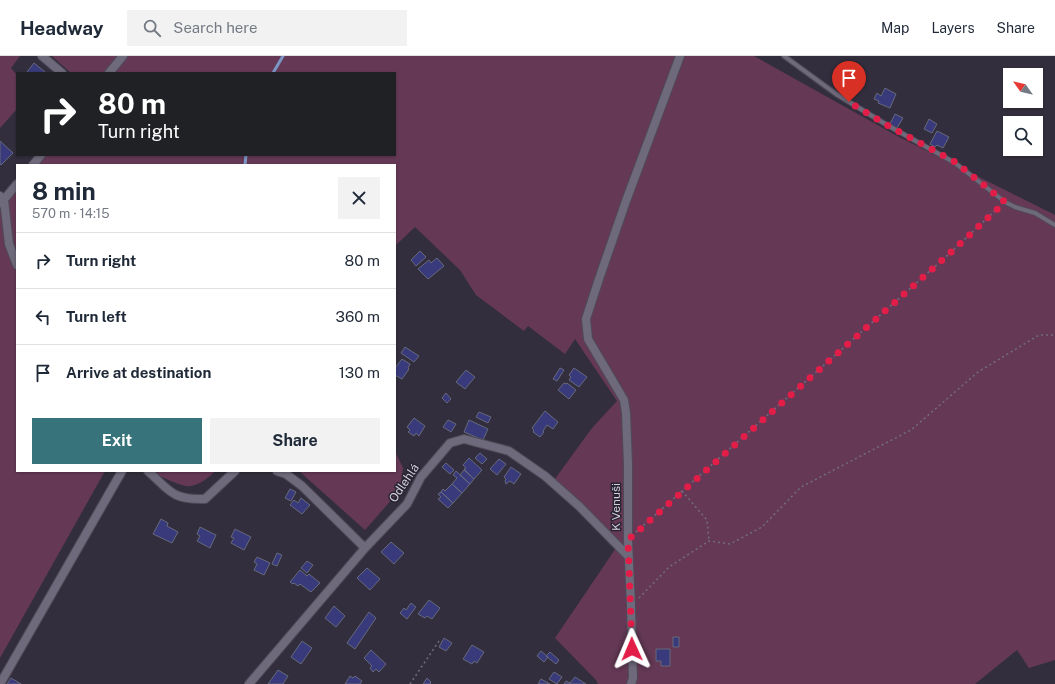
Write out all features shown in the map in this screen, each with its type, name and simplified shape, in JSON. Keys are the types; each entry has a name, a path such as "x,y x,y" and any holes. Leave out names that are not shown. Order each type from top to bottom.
{"street":[{"path":"42,56 61,72"},
{"path":"110,72 123,56"},
{"name":"K Venuši","path":"631,684 633,678 628,556 628,464 626,413 624,400 588,339 586,319 598,279 680,56"},
{"path":"34,164 40,156"},
{"path":"16,185 1,200 9,244 16,262"},
{"name":"Odlehlá","path":"249,684 365,548 406,504 421,477 450,443 464,439 509,451 545,476 579,506 628,556"},
{"path":"0,684 121,472"},
{"path":"149,472 172,494 190,499 205,499 234,472"},
{"path":"280,472 286,474 302,486 365,548"}],"lane":[{"path":"784,56 836,94 887,125 955,162 1005,202 1015,207 1035,213 1055,225"}],"path":[{"path":"628,540 949,254 1005,202"},
{"path":"631,606 669,567 709,541 730,544 762,527 801,487 911,430 978,372 1039,335 1055,335"},
{"path":"682,491 707,520 709,541"},
{"path":"410,684 439,640"}],"shaded area":[{"path":"0,56 20,56 11,68 16,74 16,110 0,128"},
{"path":"52,56 754,56 899,137 1055,215 1055,660 1029,668 1017,650 975,684 598,684 596,680 555,638 616,548 552,483 592,428 617,401 575,339 565,354 528,326 524,331 476,295 460,270 415,227 396,245 396,164 38,164 44,156 396,156 396,72 70,72"},
{"path":"16,190 16,472 104,472 0,658 0,209"},
{"path":"396,453 403,468 400,490 365,530 300,472 396,472"},
{"path":"151,472 214,472 201,482 191,486 176,483"}],"building":[{"path":"34,63 45,72 27,72"},
{"path":"885,88 896,94 890,108 878,103 879,101 874,99 877,93 881,96"},
{"path":"895,114 903,118 897,128 890,124"},
{"path":"929,119 937,124 932,133 924,129"},
{"path":"937,131 949,137 943,148 937,145 935,147 930,144"},
{"path":"0,141 13,153 1,165 0,164"},
{"path":"420,251 426,257 416,266 411,260"},
{"path":"437,258 444,266 428,279 418,269 429,260 431,263"},
{"path":"405,347 419,356 414,362 401,353"},
{"path":"402,359 410,364 409,369 402,379 396,376 396,367"},
{"path":"560,368 564,370 557,381 553,379"},
{"path":"574,368 587,377 579,387 569,380 571,377 569,375"},
{"path":"466,370 475,377 465,389 456,382"},
{"path":"564,383 567,383 576,390 569,399 558,390"},
{"path":"446,393 451,399 447,403 442,398"},
{"path":"545,411 558,422 553,429 547,425 540,437 533,432 534,430 532,428"},
{"path":"479,412 491,417 488,423 476,417"},
{"path":"414,418 425,426 419,436 416,433 414,436 408,432 410,430 407,427"},
{"path":"448,420 456,424 451,432 443,427"},
{"path":"469,420 488,429 483,440 464,432"},
{"path":"480,453 487,459 482,464 475,458"},
{"path":"469,458 482,470 474,479 464,469 466,468 463,465"},
{"path":"499,459 506,464 497,475 490,469"},
{"path":"446,463 454,470 450,474 442,467"},
{"path":"511,467 521,474 514,484 510,481 506,484 506,479 504,477"},
{"path":"464,470 474,479 470,484 460,475"},
{"path":"456,471 470,484 462,493 452,484 457,478 453,475"},
{"path":"452,484 462,493 453,503 441,492 443,489 445,491"},
{"path":"290,489 296,492 291,501 285,498"},
{"path":"441,492 453,503 448,508 438,499 441,497 438,494"},
{"path":"301,498 310,505 302,514 290,505 294,500 298,503"},
{"path":"161,519 168,523 167,526 178,532 172,543 153,534"},
{"path":"200,527 216,535 210,548 197,541 200,536 197,534"},
{"path":"235,529 251,537 244,550 231,543 234,538 231,537"},
{"path":"391,542 404,553 394,564 381,552"},
{"path":"277,553 282,555 277,566 272,564"},
{"path":"257,557 270,563 264,575 254,570 257,564 254,562"},
{"path":"307,561 313,565 307,573 301,568"},
{"path":"367,568 380,579 370,590 357,578"},
{"path":"300,570 307,576 309,574 320,583 311,592 300,584 298,586 290,582"},
{"path":"429,600 440,608 432,619 427,616 425,618 418,614"},
{"path":"411,603 416,607 407,619 400,613 404,608 406,610"},
{"path":"334,606 345,616 336,627 325,618"},
{"path":"369,612 376,618 355,649 347,643"},
{"path":"673,637 679,637 679,647 673,647"},
{"path":"444,638 452,643 446,651 439,647"},
{"path":"302,641 312,648 301,664 291,657"},
{"path":"472,645 484,652 477,663 474,661 472,664 463,659"},
{"path":"656,649 670,649 670,666 661,666 661,661 656,661"},
{"path":"371,650 386,664 379,672 376,669 373,672 370,668 372,666 364,658"},
{"path":"541,651 548,657 544,662 537,656"},
{"path":"550,652 559,660 556,664 546,656"},
{"path":"278,670 288,676 283,684 268,684"},
{"path":"554,672 562,677 557,684 549,679"},
{"path":"350,676 353,678 355,676 362,681 360,684 345,684"},
{"path":"575,677 586,684 564,684 566,681 570,683"},
{"path":"11,678 21,684 7,684"},
{"path":"427,678 431,684 423,684"},
{"path":"541,679 550,684 538,684"}],"waterway":[{"path":"274,72 283,56"},
{"path":"245,164 246,156"}],"route":[{"path":"632,649 628,540 949,254 1005,202 955,162 887,125 849,102"}]}
